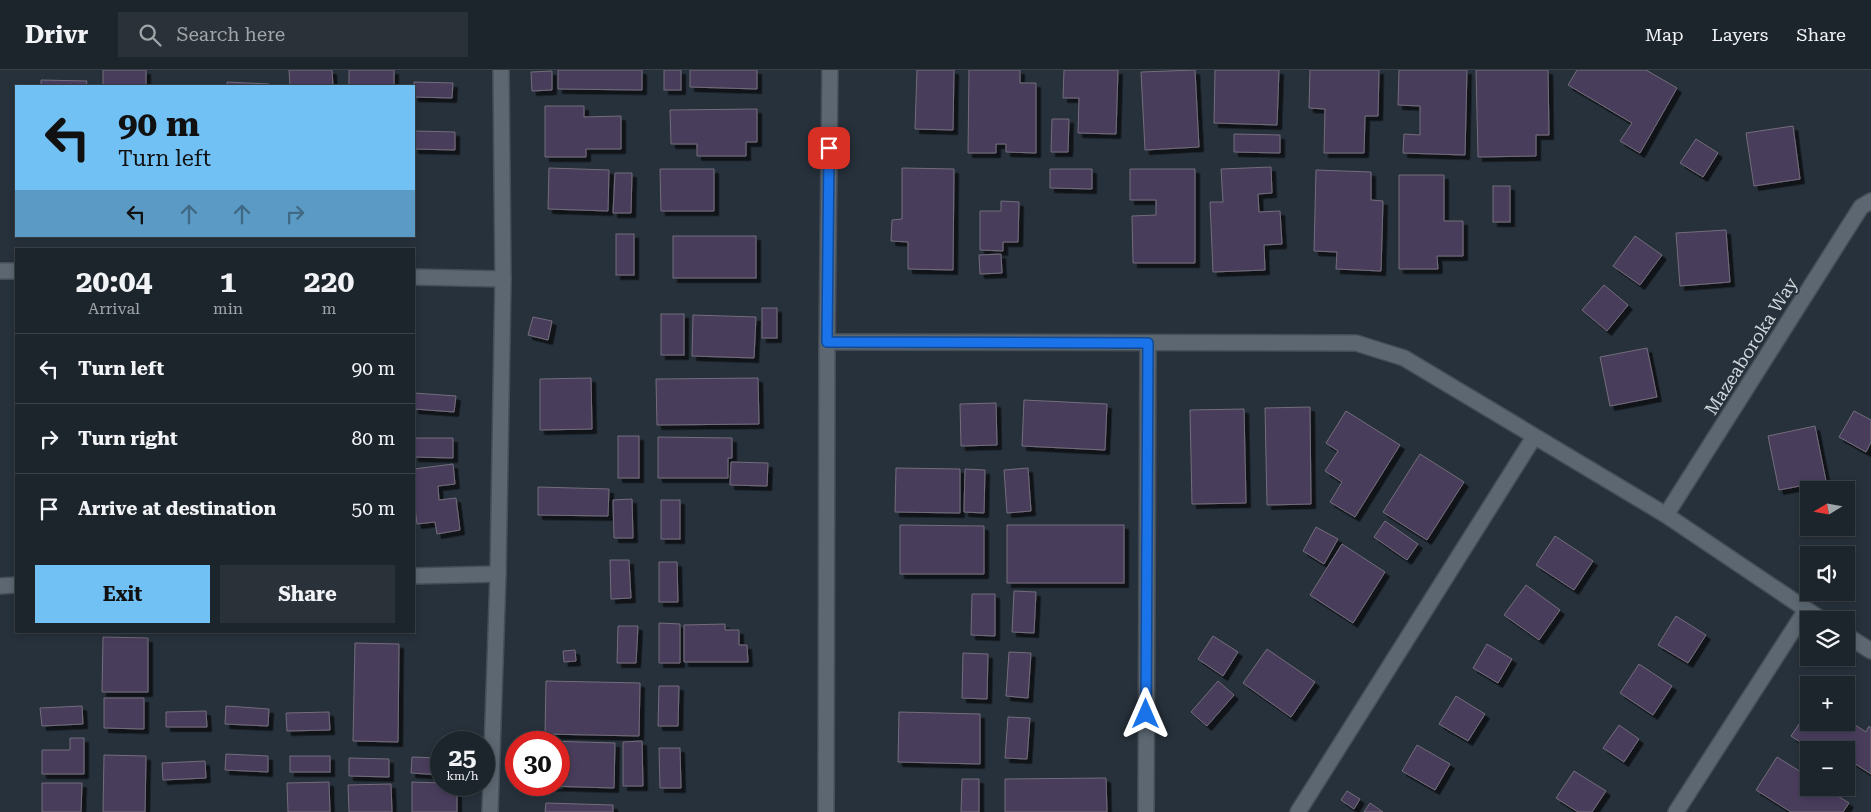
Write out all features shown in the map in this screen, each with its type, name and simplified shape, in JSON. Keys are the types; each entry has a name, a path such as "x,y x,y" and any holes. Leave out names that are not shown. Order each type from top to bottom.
{"street":[{"path":"490,812 498,574 502,279 501,70"},
{"path":"826,812 827,342 830,70"},
{"name":"Mazeaboroka Way","path":"1666,515 1861,207 1871,201"},
{"path":"0,271 15,271"},
{"path":"415,277 502,279"},
{"path":"827,342 1356,344 1404,358 1666,515 1806,610 1676,812"},
{"path":"1146,812 1148,343"},
{"path":"1298,812 1534,437"},
{"path":"415,576 498,574"},
{"path":"0,586 15,585"},
{"path":"1855,641 1871,651"}],"building":[{"path":"103,70 146,70 146,85 103,85"},
{"path":"289,70 332,70 333,85 290,85"},
{"path":"349,70 394,70 394,85 349,85"},
{"path":"558,70 642,70 642,90 558,89"},
{"path":"664,70 681,70 681,90 664,90"},
{"path":"690,70 757,70 757,89 690,87"},
{"path":"917,70 954,70 953,130 915,129"},
{"path":"969,70 1020,70 1020,83 1036,83 1036,153 1006,152 1006,144 996,144 996,153 968,153"},
{"path":"1064,70 1118,70 1116,134 1078,133 1079,98 1063,98"},
{"path":"1195,70 1199,147 1145,150 1141,72"},
{"path":"1215,70 1279,70 1277,125 1214,123"},
{"path":"1310,70 1379,70 1378,116 1365,116 1364,153 1324,153 1325,109 1309,108"},
{"path":"1399,70 1467,70 1465,155 1403,153 1404,134 1420,135 1420,106 1398,105"},
{"path":"1476,70 1548,70 1549,135 1536,135 1536,156 1478,157"},
{"path":"1577,70 1646,70 1677,88 1640,153 1620,141 1632,123 1568,85"},
{"path":"552,71 552,90 532,91 531,72"},
{"path":"41,80 87,81 86,85 41,85"},
{"path":"227,82 269,84 269,85 227,85"},
{"path":"414,82 453,83 452,98 415,97"},
{"path":"545,106 584,106 584,117 621,116 621,149 586,149 586,157 545,157"},
{"path":"757,109 757,142 746,142 746,156 697,156 697,144 671,144 670,110"},
{"path":"1052,119 1069,119 1068,152 1051,152"},
{"path":"1793,126 1800,179 1754,186 1746,133"},
{"path":"415,131 455,132 455,150 415,149"},
{"path":"1234,134 1280,135 1280,153 1234,152"},
{"path":"1696,139 1718,153 1703,177 1680,163"},
{"path":"1271,167 1272,193 1258,194 1259,212 1280,211 1282,244 1264,245 1265,270 1213,272 1210,202 1223,202 1221,169"},
{"path":"549,168 609,170 608,211 548,209"},
{"path":"902,168 954,169 953,270 908,269 908,242 891,241 892,220 902,219"},
{"path":"660,169 714,169 714,211 661,211"},
{"path":"1050,169 1092,169 1092,189 1050,188"},
{"path":"1130,169 1195,169 1195,263 1133,263 1132,216 1156,215 1156,200 1130,200"},
{"path":"1316,170 1371,172 1371,200 1383,201 1381,271 1336,269 1337,252 1314,251"},
{"path":"615,173 632,173 631,213 613,213"},
{"path":"1399,175 1444,175 1444,221 1463,221 1463,256 1437,256 1438,269 1399,269"},
{"path":"1493,186 1510,186 1510,222 1493,222"},
{"path":"1001,201 1019,202 1018,242 1003,242 1003,251 980,250 980,211 1001,211"},
{"path":"1726,230 1730,282 1680,286 1676,233"},
{"path":"616,234 634,234 634,275 616,275"},
{"path":"673,236 756,236 756,278 673,278"},
{"path":"1635,236 1662,255 1640,285 1613,266"},
{"path":"1001,254 1002,273 980,274 979,255"},
{"path":"1604,285 1628,305 1607,331 1582,310"},
{"path":"762,308 777,308 777,338 762,338"},
{"path":"661,314 684,314 684,355 661,355"},
{"path":"693,315 756,317 754,358 692,356"},
{"path":"533,317 552,321 548,340 528,335"},
{"path":"1647,348 1657,397 1610,406 1600,357"},
{"path":"591,378 592,429 540,430 540,379"},
{"path":"758,378 759,424 657,425 656,379"},
{"path":"415,393 456,396 454,412 415,409"},
{"path":"1024,400 1107,404 1105,450 1022,446"},
{"path":"996,403 997,445 961,446 960,404"},
{"path":"1310,407 1311,504 1267,505 1265,408"},
{"path":"1244,409 1246,503 1192,504 1190,410"},
{"path":"1346,411 1400,445 1355,517 1330,502 1342,482 1325,471 1338,451 1326,443"},
{"path":"1854,411 1871,420 1871,442 1866,452 1839,437"},
{"path":"1815,426 1826,481 1800,481 1800,486 1779,490 1768,436"},
{"path":"618,436 639,436 639,478 618,478"},
{"path":"658,437 732,438 732,458 728,458 728,478 658,478"},
{"path":"415,438 453,438 453,458 415,457"},
{"path":"1420,454 1464,482 1427,540 1383,512"},
{"path":"731,462 768,463 767,486 730,485"},
{"path":"453,464 455,484 438,486 439,500 456,498 460,530 437,534 435,522 417,524 415,469"},
{"path":"896,468 960,469 960,513 895,512"},
{"path":"1028,468 1031,511 1007,513 1004,470"},
{"path":"965,469 985,470 984,513 964,512"},
{"path":"538,487 609,489 608,516 538,515"},
{"path":"632,499 633,538 614,538 613,500"},
{"path":"661,500 680,500 680,539 661,539"},
{"path":"1385,521 1418,544 1407,560 1374,537"},
{"path":"900,525 984,526 984,574 900,574"},
{"path":"1007,525 1124,525 1124,583 1007,583"},
{"path":"1316,527 1338,539 1324,564 1303,551"},
{"path":"1555,536 1593,561 1574,590 1536,565"},
{"path":"1342,544 1385,572 1353,623 1310,595"},
{"path":"610,560 629,560 631,598 611,599"},
{"path":"659,562 677,562 678,602 659,602"},
{"path":"1526,585 1560,610 1539,640 1504,615"},
{"path":"1014,591 1036,592 1034,633 1012,632"},
{"path":"972,594 995,594 995,636 971,635"},
{"path":"1676,616 1706,635 1688,663 1658,645"},
{"path":"659,623 680,624 680,663 659,663"},
{"path":"725,624 725,630 739,630 739,645 747,645 748,662 684,662 684,625"},
{"path":"618,626 638,626 636,663 617,663"},
{"path":"1213,636 1238,652 1223,676 1198,659"},
{"path":"103,637 148,638 148,692 102,692"},
{"path":"355,643 399,644 398,742 353,741"},
{"path":"1487,644 1512,659 1498,683 1473,668"},
{"path":"1267,649 1315,682 1291,717 1243,683"},
{"path":"575,650 576,661 564,662 563,651"},
{"path":"1009,652 1031,653 1028,698 1006,696"},
{"path":"963,653 988,654 987,699 962,698"},
{"path":"1639,664 1672,686 1653,715 1620,693"},
{"path":"546,681 640,683 639,736 570,735 570,731 545,731"},
{"path":"1218,681 1234,695 1207,726 1191,712"},
{"path":"659,686 679,686 678,726 658,726"},
{"path":"1456,696 1485,714 1468,741 1439,724"},
{"path":"104,698 144,698 144,729 104,728"},
{"path":"82,706 83,724 42,726 40,708"},
{"path":"226,706 269,709 268,726 225,724"},
{"path":"206,711 207,727 166,727 166,712"},
{"path":"329,712 330,730 287,731 286,713"},
{"path":"899,712 980,714 980,764 898,762"},
{"path":"1008,717 1030,718 1027,759 1005,758"},
{"path":"1800,723 1800,731 1855,731 1855,725 1866,732 1869,726 1871,728 1871,774 1855,764 1855,741 1800,742 1791,736"},
{"path":"1619,725 1639,739 1624,762 1603,748"},
{"path":"70,738 84,738 84,774 42,774 42,750 70,750"},
{"path":"642,741 643,786 623,786 623,742"},
{"path":"570,742 615,743 614,788 570,787"},
{"path":"1417,745 1450,764 1435,790 1402,771"},
{"path":"659,748 680,748 681,788 660,788"},
{"path":"226,754 268,756 268,772 225,770"},
{"path":"104,755 146,756 145,812 103,812"},
{"path":"290,756 330,756 330,772 290,772"},
{"path":"412,757 430,758 430,774 411,773"},
{"path":"1777,757 1800,771 1800,796 1838,796 1849,803 1843,812 1791,812 1756,790"},
{"path":"349,758 389,759 389,777 349,776"},
{"path":"205,761 206,778 163,780 162,763"},
{"path":"1574,771 1606,791 1592,812 1578,812 1556,798"},
{"path":"1106,778 1107,812 1005,812 1005,779"},
{"path":"962,779 979,779 979,812 961,812"},
{"path":"329,782 330,812 288,812 287,783"},
{"path":"412,782 430,783 430,796 457,796 457,812 412,812"},
{"path":"42,783 82,783 81,812 42,812"},
{"path":"391,784 392,812 349,812 348,785"},
{"path":"1347,791 1360,799 1354,809 1341,800"},
{"path":"546,803 613,805 613,812 545,812"},
{"path":"1370,803 1383,812 1364,812"}],"route":[{"path":"829,148 827,342 1148,343 1146,714"}]}
